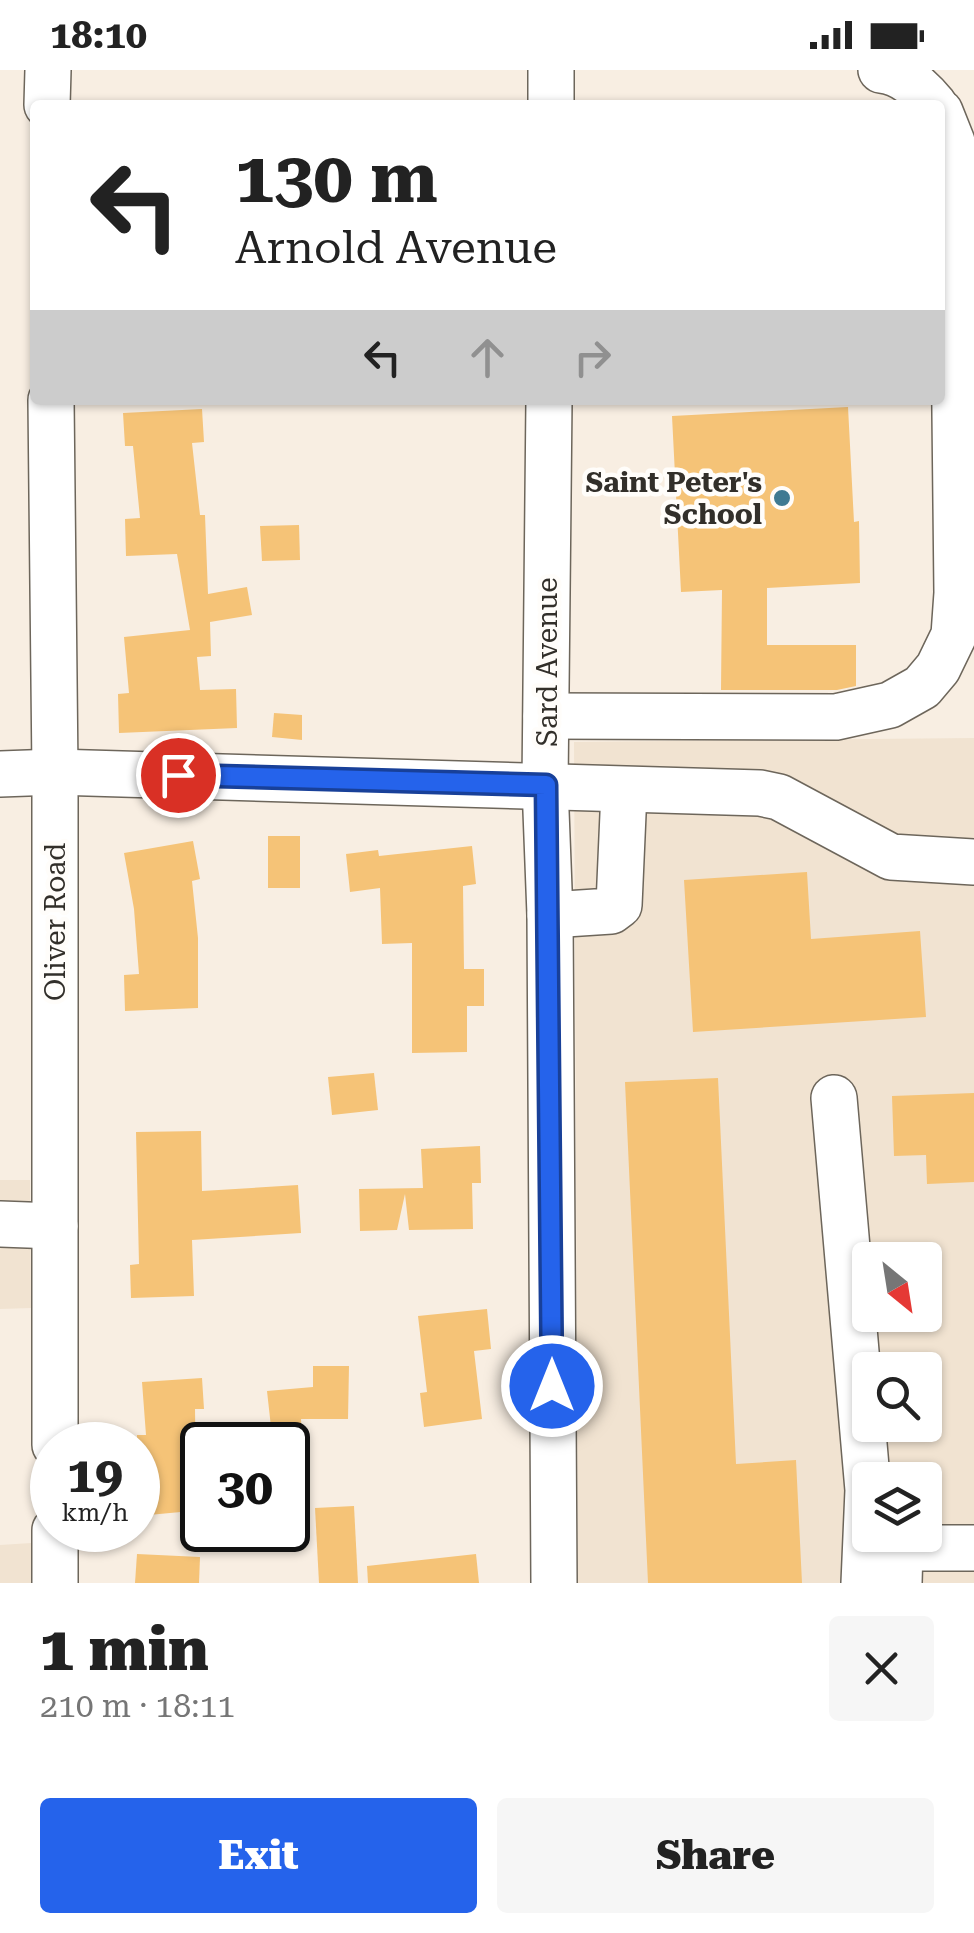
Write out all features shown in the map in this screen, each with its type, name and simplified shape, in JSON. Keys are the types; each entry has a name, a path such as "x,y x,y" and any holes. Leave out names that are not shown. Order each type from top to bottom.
{"street":[{"path":"47,100 48,70"},
{"path":"550,100 551,70"},
{"path":"881,70 891,71 930,100"},
{"path":"546,716 836,717 890,705 922,687 938,668 954,635 957,594 952,142 945,124"},
{"name":"Oliver Road","path":"51,405 55,1422"},
{"name":"Sard Avenue","path":"548,405 546,785 554,1583"},
{"path":"0,774 55,772 546,785 778,796 891,856 974,862"},
{"path":"550,915 611,911 619,905 624,791"},
{"path":"834,1098 868,1490 864,1583"},
{"path":"0,1224 55,1226"},
{"path":"900,1583 900,1548 974,1548"},
{"path":"55,1552 55,1583"}],"shaded area":[{"path":"974,738 974,1583 578,1583 574,742"},
{"path":"0,1180 30,1180 31,1308 0,1309"},
{"path":"30,1543 31,1583 0,1583 0,1545"}],"building":[{"path":"848,407 854,522 859,521 860,583 767,588 767,645 856,645 856,686 837,690 721,690 722,590 681,592 672,416"},
{"path":"202,409 204,442 192,443 200,515 205,515 208,594 247,587 252,615 210,622 211,656 197,657 200,690 236,689 237,728 119,733 118,694 129,693 124,637 190,630 177,554 126,556 125,519 140,518 133,446 125,446 123,413"},
{"path":"299,525 300,560 262,561 260,526"},
{"path":"274,713 302,715 302,740 272,737"},
{"path":"268,836 300,836 300,888 268,888"},
{"path":"193,841 200,879 192,881 198,938 198,1008 125,1011 124,975 139,974 134,909 124,853"},
{"path":"472,846 476,884 463,886 464,969 484,969 484,1006 467,1006 467,1052 412,1053 412,943 382,944 380,888 350,892 346,854 378,850 379,856"},
{"path":"807,872 811,939 920,931 926,1017 693,1032 684,880"},
{"path":"374,1073 378,1110 332,1115 328,1077"},
{"path":"718,1078 736,1464 796,1460 802,1583 648,1583 625,1082"},
{"path":"974,1093 974,1182 927,1184 926,1155 894,1156 892,1096"},
{"path":"201,1131 202,1191 298,1185 301,1233 192,1240 194,1296 131,1298 130,1265 139,1264 136,1132"},
{"path":"480,1146 481,1183 472,1183 473,1229 409,1230 405,1194 397,1230 360,1231 359,1189 423,1188 421,1149"},
{"path":"487,1309 491,1349 474,1351 482,1419 424,1427 420,1393 427,1392 418,1316"},
{"path":"313,1366 349,1366 348,1419 270,1422 267,1391 313,1387"},
{"path":"202,1378 204,1409 195,1409 195,1422 180,1422 180,1512 160,1514 160,1422 145,1422 142,1382"},
{"path":"354,1506 358,1583 319,1583 315,1508"},
{"path":"137,1554 200,1557 199,1583 135,1583"},
{"path":"476,1554 479,1583 368,1583 367,1566"}],"place":[{"name":"Saint Peter's School","path":"782,498"}],"route":[{"path":"178,775 546,785 552,1386"}]}
